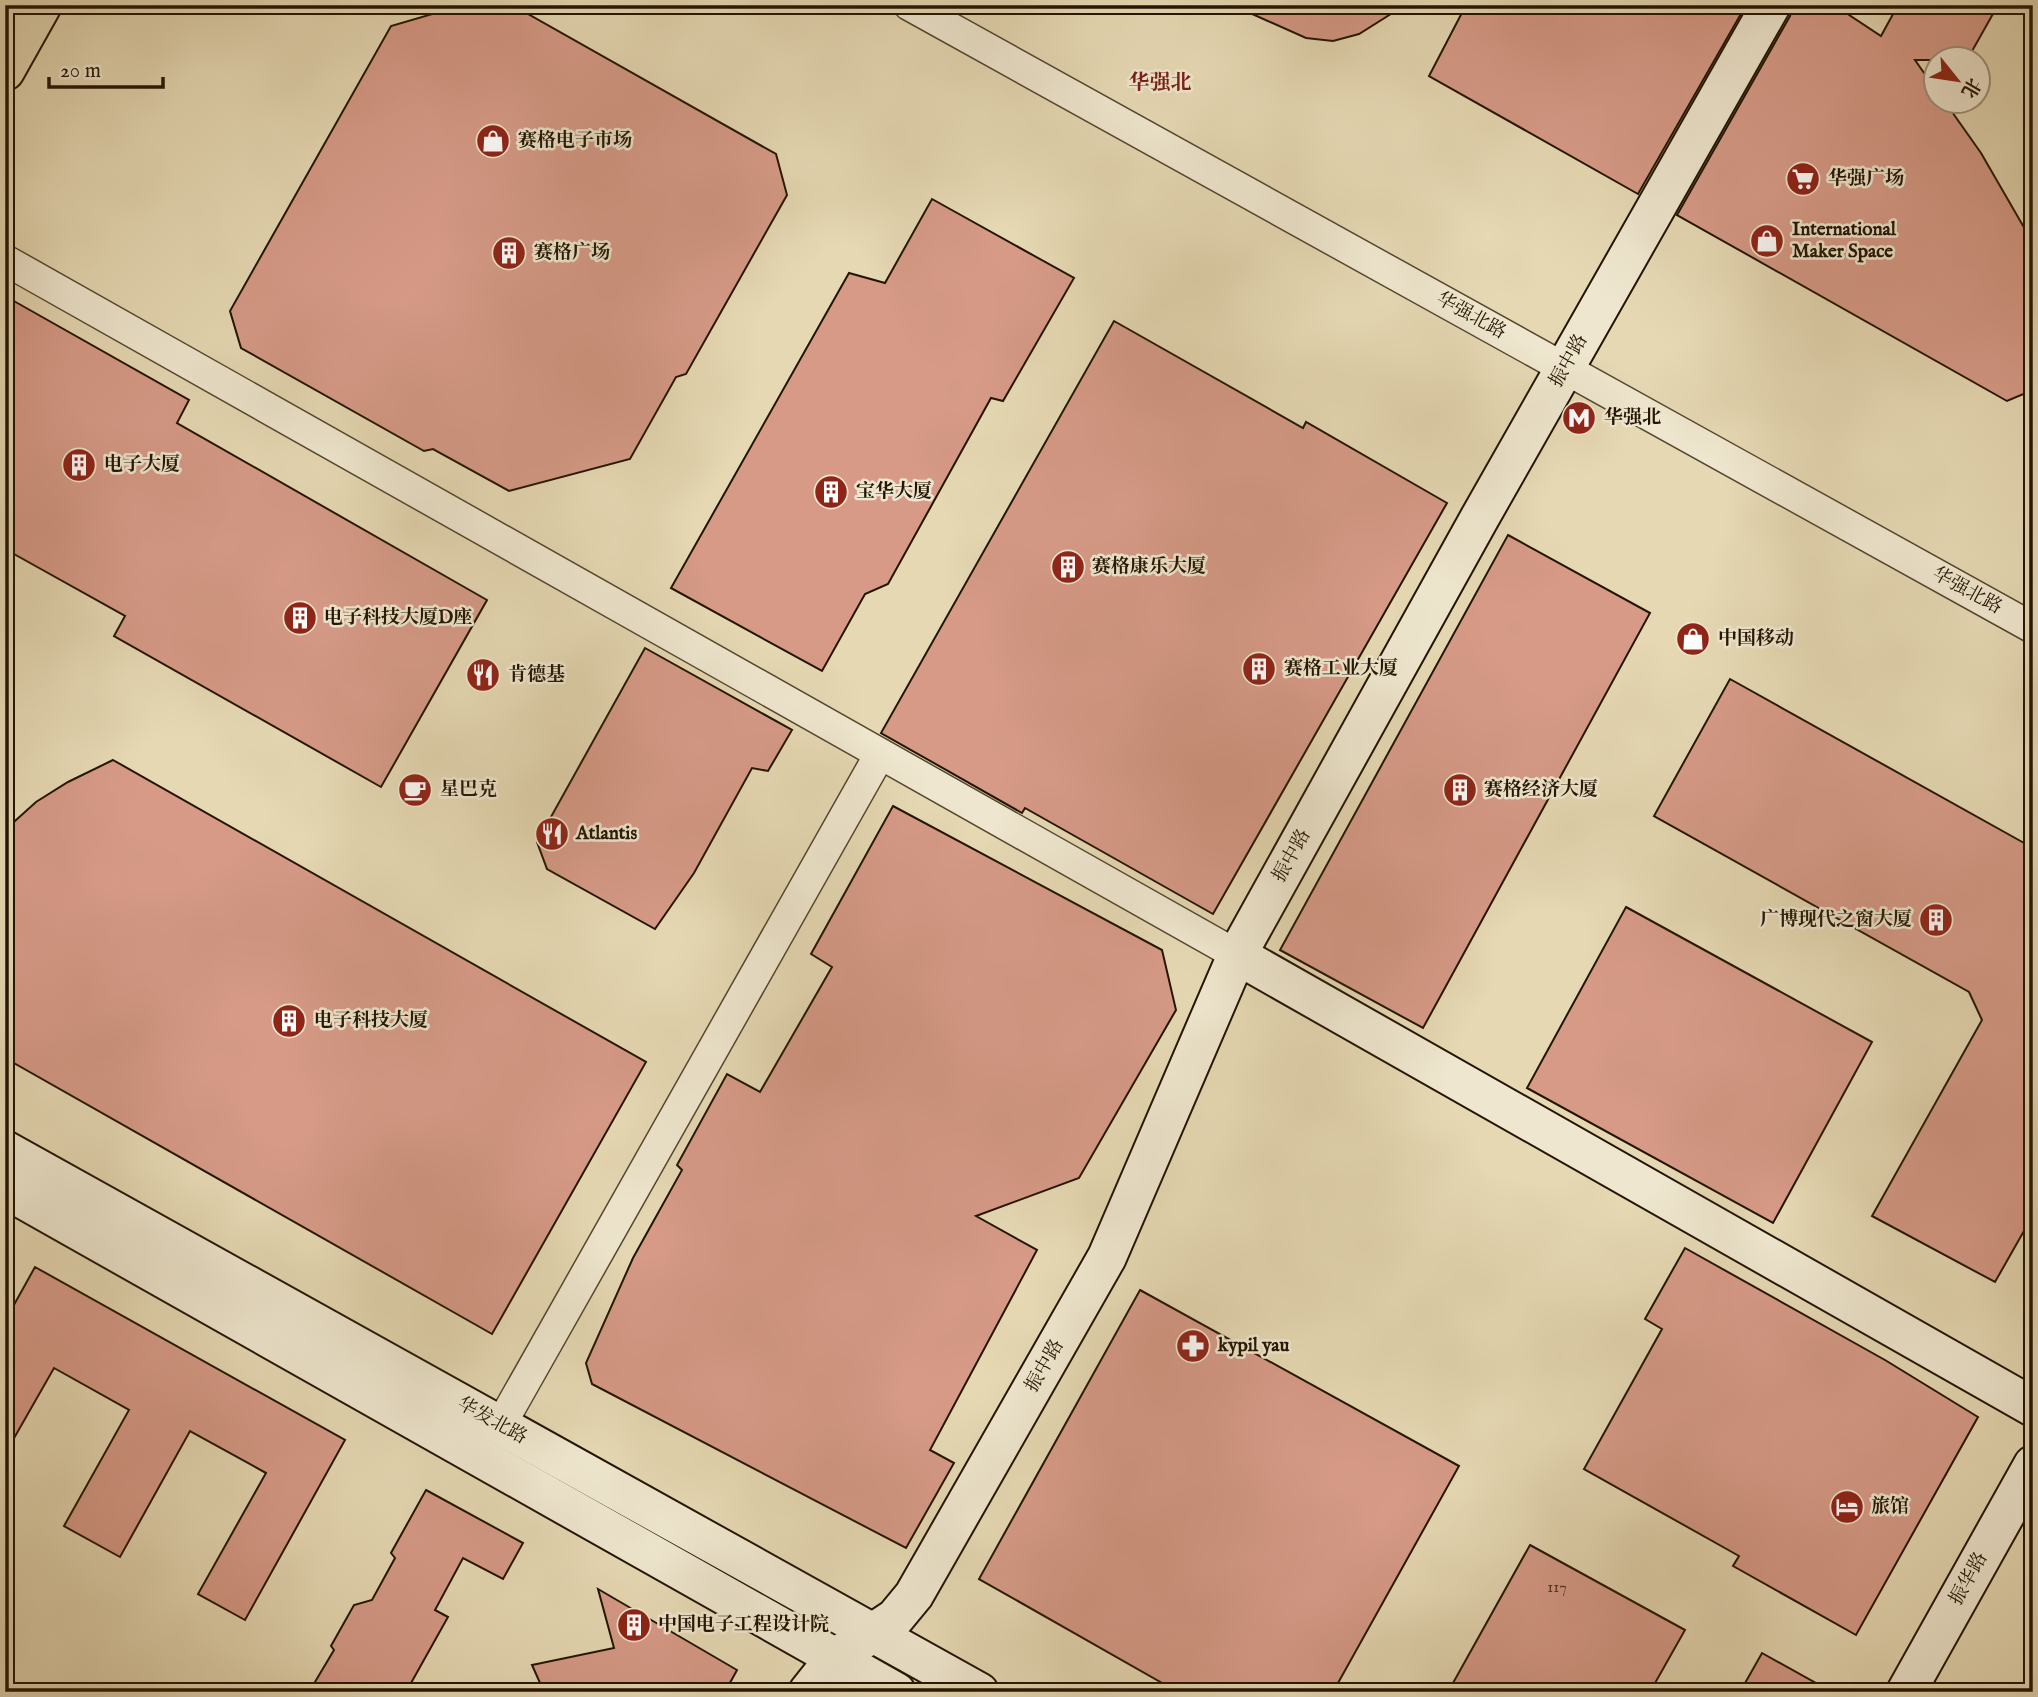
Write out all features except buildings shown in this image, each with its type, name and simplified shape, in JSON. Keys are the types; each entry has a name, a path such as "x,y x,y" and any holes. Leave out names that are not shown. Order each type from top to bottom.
{"main road":[{"path":"5,71 42,5"}],"street":[{"name":"华强北路","path":"909,5 2033,628"},
{"name":"振中路","path":"808,1692 835,1658 895,1618 914,1595 1107,1257 1237,955 1771,5"},
{"path":"5,260 2033,1407"},
{"path":"500,1426 880,754"},
{"name":"华发北路","path":"5,1150 979,1692"},
{"name":"华发北路","path":"5,1189 896,1692"},
{"name":"振华路","path":"1906,1692 2033,1465"}],"place":[{"name":"赛格电子市场","path":"493,141"},
{"name":"华强广场","path":"1803,179"},
{"name":"International Maker Space","path":"1767,241"},
{"name":"赛格广场","path":"509,253"},
{"name":"华强北","path":"1579,418"},
{"name":"电子大厦","path":"79,465"},
{"name":"宝华大厦","path":"831,492"},
{"name":"赛格康乐大厦","path":"1068,567"},
{"name":"电子科技大厦D座","path":"300,618"},
{"name":"中国移动","path":"1693,639"},
{"name":"赛格工业大厦","path":"1259,669"},
{"name":"肯德基","path":"483,675"},
{"name":"星巴克","path":"415,790"},
{"name":"赛格经济大厦","path":"1460,790"},
{"name":"Atlantis","path":"552,834"},
{"name":"广博现代之窗大厦","path":"1936,920"},
{"name":"电子科技大厦","path":"289,1021"},
{"name":"kypil yau","path":"1193,1346"},
{"name":"旅馆","path":"1847,1507"},
{"name":"中国电子工程设计院","path":"634,1625"}],"district":[{"name":"华强北","path":"1160,83"}]}
